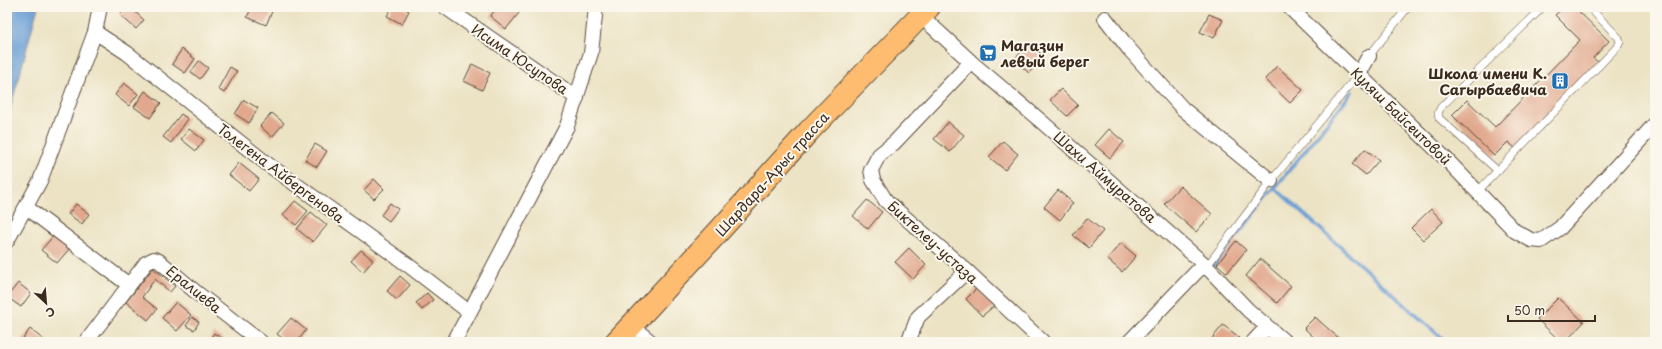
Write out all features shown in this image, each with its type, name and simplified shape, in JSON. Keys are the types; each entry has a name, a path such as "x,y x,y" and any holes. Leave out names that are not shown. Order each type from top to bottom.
{"main road":[{"name":"Шардара-Арыс трасса","path":"616,342 809,131 925,12"}],"street":[{"path":"7,241 40,180 95,32 100,7"},
{"name":"Исима Юсупова","path":"444,7 577,98"},
{"path":"454,342 567,126 591,53 596,7"},
{"name":"Куляш Байсеитовой","path":"1289,7 1447,160 1515,231 1531,240 1541,241 1560,228 1655,124"},
{"name":"Шахи Аймуратова","path":"925,12 971,62 1042,122 1205,265 1248,310 1284,342"},
{"path":"1105,18 1129,49 1183,109 1271,182"},
{"name":"Толегена Айбергенова","path":"95,32 127,53 309,195 371,238 469,312"},
{"path":"1359,74 1368,56"},
{"name":"Биктелеу-устаза","path":"971,62 894,143 878,155 871,170 873,180 886,200 1043,342"},
{"path":"26,207 129,285"},
{"name":"Ералиева","path":"86,342 129,285 150,261 160,261 197,293 261,342"},
{"path":"1129,342 1205,265"},
{"path":"908,342 918,317 967,272"},
{"path":"632,326 651,342"},
{"path":"1253,342 1266,327"}],"lane":[{"path":"1368,56 1408,7"},
{"path":"1498,171 1439,118 1438,113 1441,107 1543,7"},
{"path":"1477,192 1618,46 1620,42 1619,38 1589,7"},
{"path":"1205,265 1359,74"}],"water":[{"path":"7,7 38,7 7,121"}],"building":[{"path":"127,7 130,7 144,20 136,29 120,15"},
{"path":"252,7 274,7 266,25 247,17"},
{"path":"392,7 402,7 409,11 402,24 387,16"},
{"path":"498,7 512,7 519,13 506,29 490,16"},
{"name":"Школа имени К. Сагырбаевича","path":"1564,7 1574,7 1609,41 1593,58 1599,63 1515,148 1508,142 1494,156 1452,115 1467,100 1495,127 1580,40 1555,15"},
{"path":"1209,14 1223,20 1214,38 1200,32"},
{"path":"1028,44 1043,57 1029,73 1014,60"},
{"path":"182,49 195,59 185,73 172,64"},
{"path":"199,61 208,68 200,79 191,72"},
{"path":"472,64 490,73 482,90 464,81"},
{"path":"1277,66 1303,90 1290,103 1265,79"},
{"path":"230,67 237,71 224,93 218,89"},
{"path":"124,83 138,94 129,106 115,95"},
{"path":"1061,89 1078,105 1067,116 1050,100"},
{"path":"145,91 161,103 150,118 134,107"},
{"path":"244,100 258,108 249,123 235,114"},
{"path":"272,113 284,123 272,137 260,126"},
{"path":"181,114 188,119 171,143 163,137"},
{"path":"948,122 964,135 950,152 934,139"},
{"path":"189,129 204,140 196,151 181,139"},
{"path":"1109,129 1124,142 1110,158 1095,145"},
{"path":"1003,141 1018,154 1005,170 989,157"},
{"path":"315,144 327,151 317,167 305,160"},
{"path":"1365,149 1379,160 1366,175 1352,164"},
{"path":"239,163 259,179 249,191 229,175"},
{"path":"374,179 384,189 374,199 364,190"},
{"path":"1180,186 1212,214 1196,232 1164,204"},
{"path":"1058,190 1073,203 1060,220 1044,207"},
{"path":"867,200 882,212 868,229 853,216"},
{"path":"295,201 308,211 296,225 283,215"},
{"path":"390,203 398,209 389,221 381,215"},
{"path":"76,204 89,214 82,224 68,214"},
{"path":"1431,209 1443,222 1423,240 1411,228"},
{"path":"311,212 327,225 313,242 297,229"},
{"path":"1087,218 1103,231 1089,248 1073,235"},
{"path":"55,234 71,247 57,263 41,250"},
{"path":"1236,241 1246,250 1227,273 1217,264"},
{"path":"1121,243 1136,256 1122,272 1107,259"},
{"path":"909,248 926,265 913,279 895,262"},
{"path":"361,250 373,260 363,272 351,261"},
{"path":"1260,259 1291,286 1277,303 1246,276"},
{"path":"153,268 175,286 170,292 155,279 142,297 157,309 148,320 126,302"},
{"path":"400,276 410,285 397,300 387,291"},
{"path":"18,283 31,293 21,307 7,297"},
{"path":"977,288 994,306 982,316 966,299"},
{"path":"427,293 433,300 422,310 416,303"},
{"path":"1558,298 1584,322 1565,342 1561,342 1537,319"},
{"path":"176,302 191,315 177,331 162,318"},
{"path":"192,317 199,322 194,330 186,326"},
{"path":"1315,317 1343,342 1319,342 1304,328"},
{"path":"291,318 306,330 297,342 287,342 277,334"},
{"path":"1223,325 1239,337 1235,342 1211,342 1210,341"},
{"path":"30,329 44,340 43,342 25,342 22,340"},
{"path":"214,333 227,342 208,342"}],"waterway":[{"path":"1352,92 1275,188 1446,342"},
{"path":"1212,267 1275,188"}],"place":[{"name":"Магазин левый берег","path":"988,53"},
{"name":"Школа имени К. Сагырбаевича","path":"1560,81"}]}
